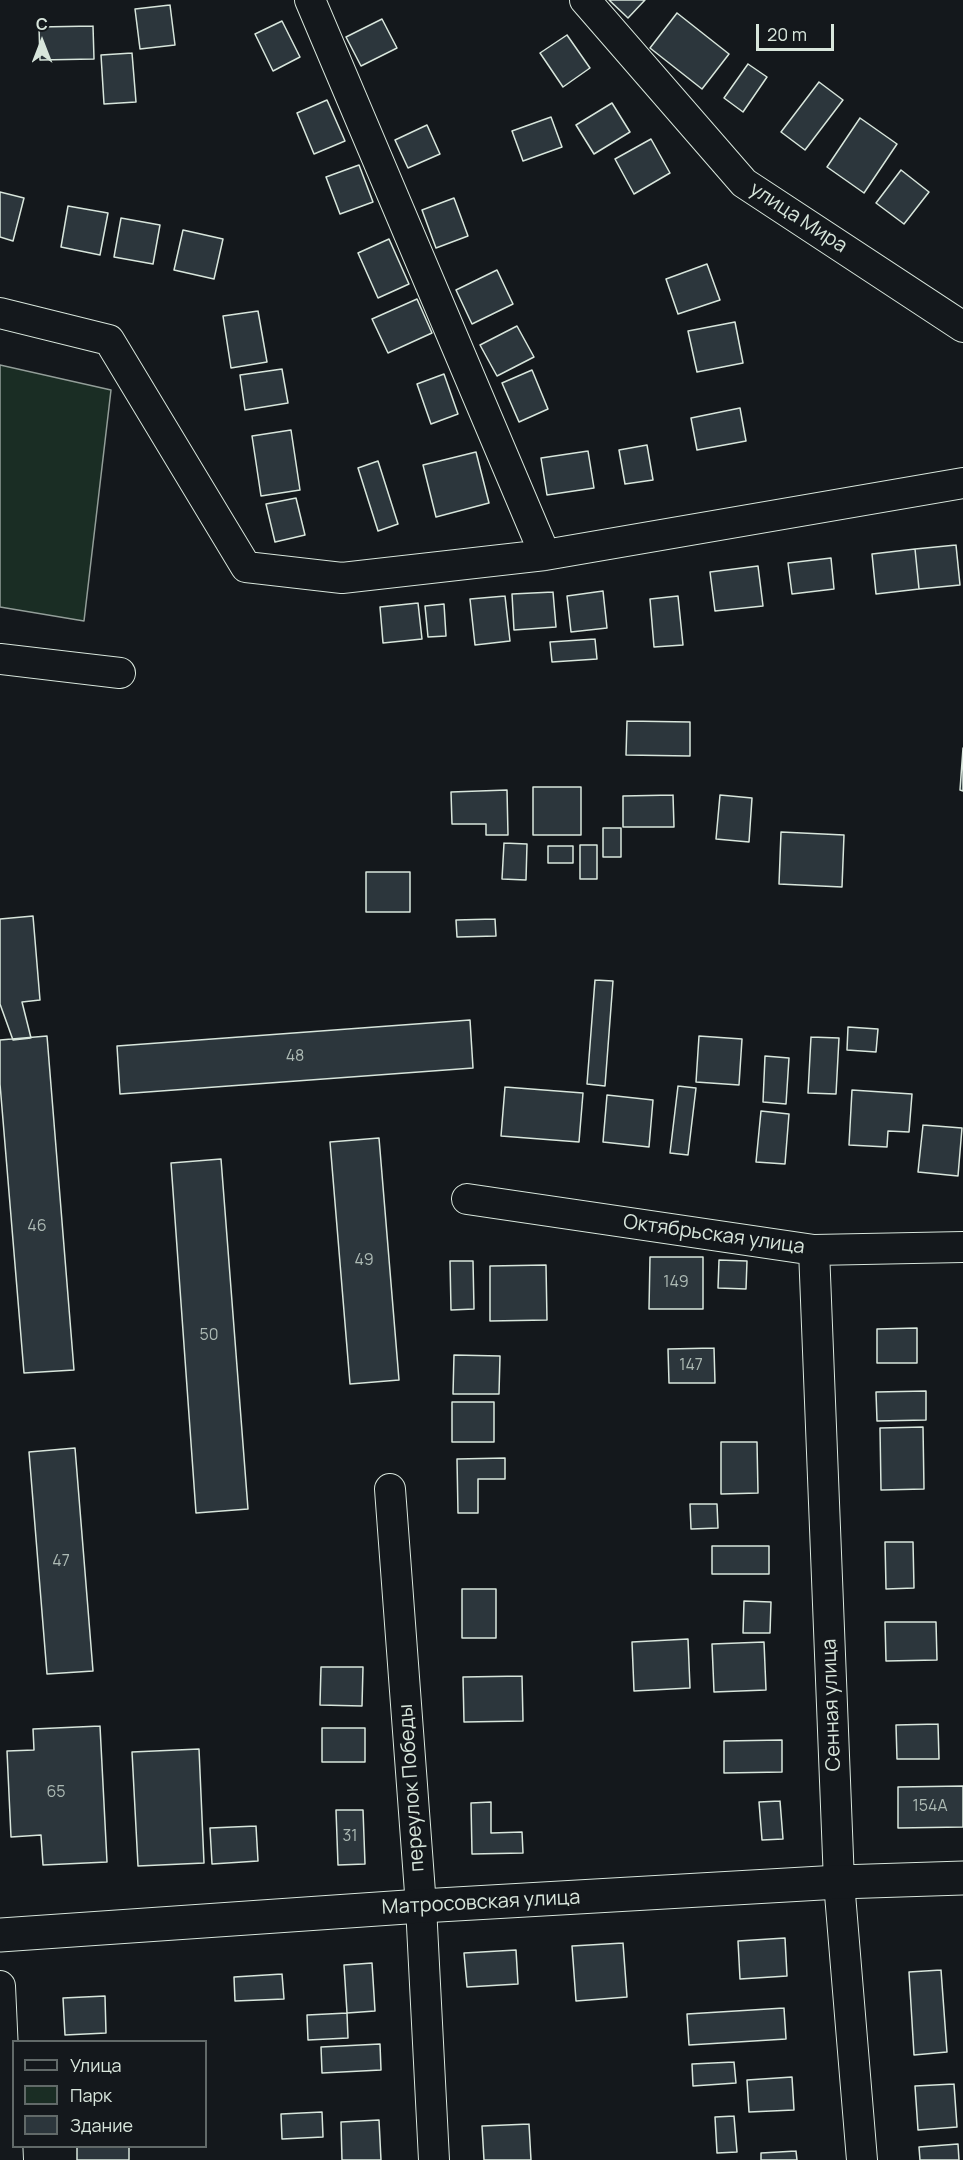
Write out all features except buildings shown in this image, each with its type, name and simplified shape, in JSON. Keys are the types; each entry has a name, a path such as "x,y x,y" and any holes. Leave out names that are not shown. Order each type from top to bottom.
{"highway":[{"name":"Матросовская улица","path":"0,1935 421,1906 839,1882 963,1878"}],"street":[{"path":"310,0 546,555"},
{"name":"улица Мира","path":"585,0 744,183 963,327"},
{"path":"0,314 109,340 246,567 342,578 546,555 963,483"},
{"path":"0,659 120,673"},
{"name":"Октябрьская улица","path":"467,1199 814,1250 963,1247"},
{"name":"Сенная улица","path":"814,1250 839,1882 862,2160"},
{"name":"переулок Победы","path":"390,1489 421,1906 435,2160"},
{"path":"0,1986 8,2160"}],"green space":[{"path":"0,365 111,390 84,621 0,607"}]}
